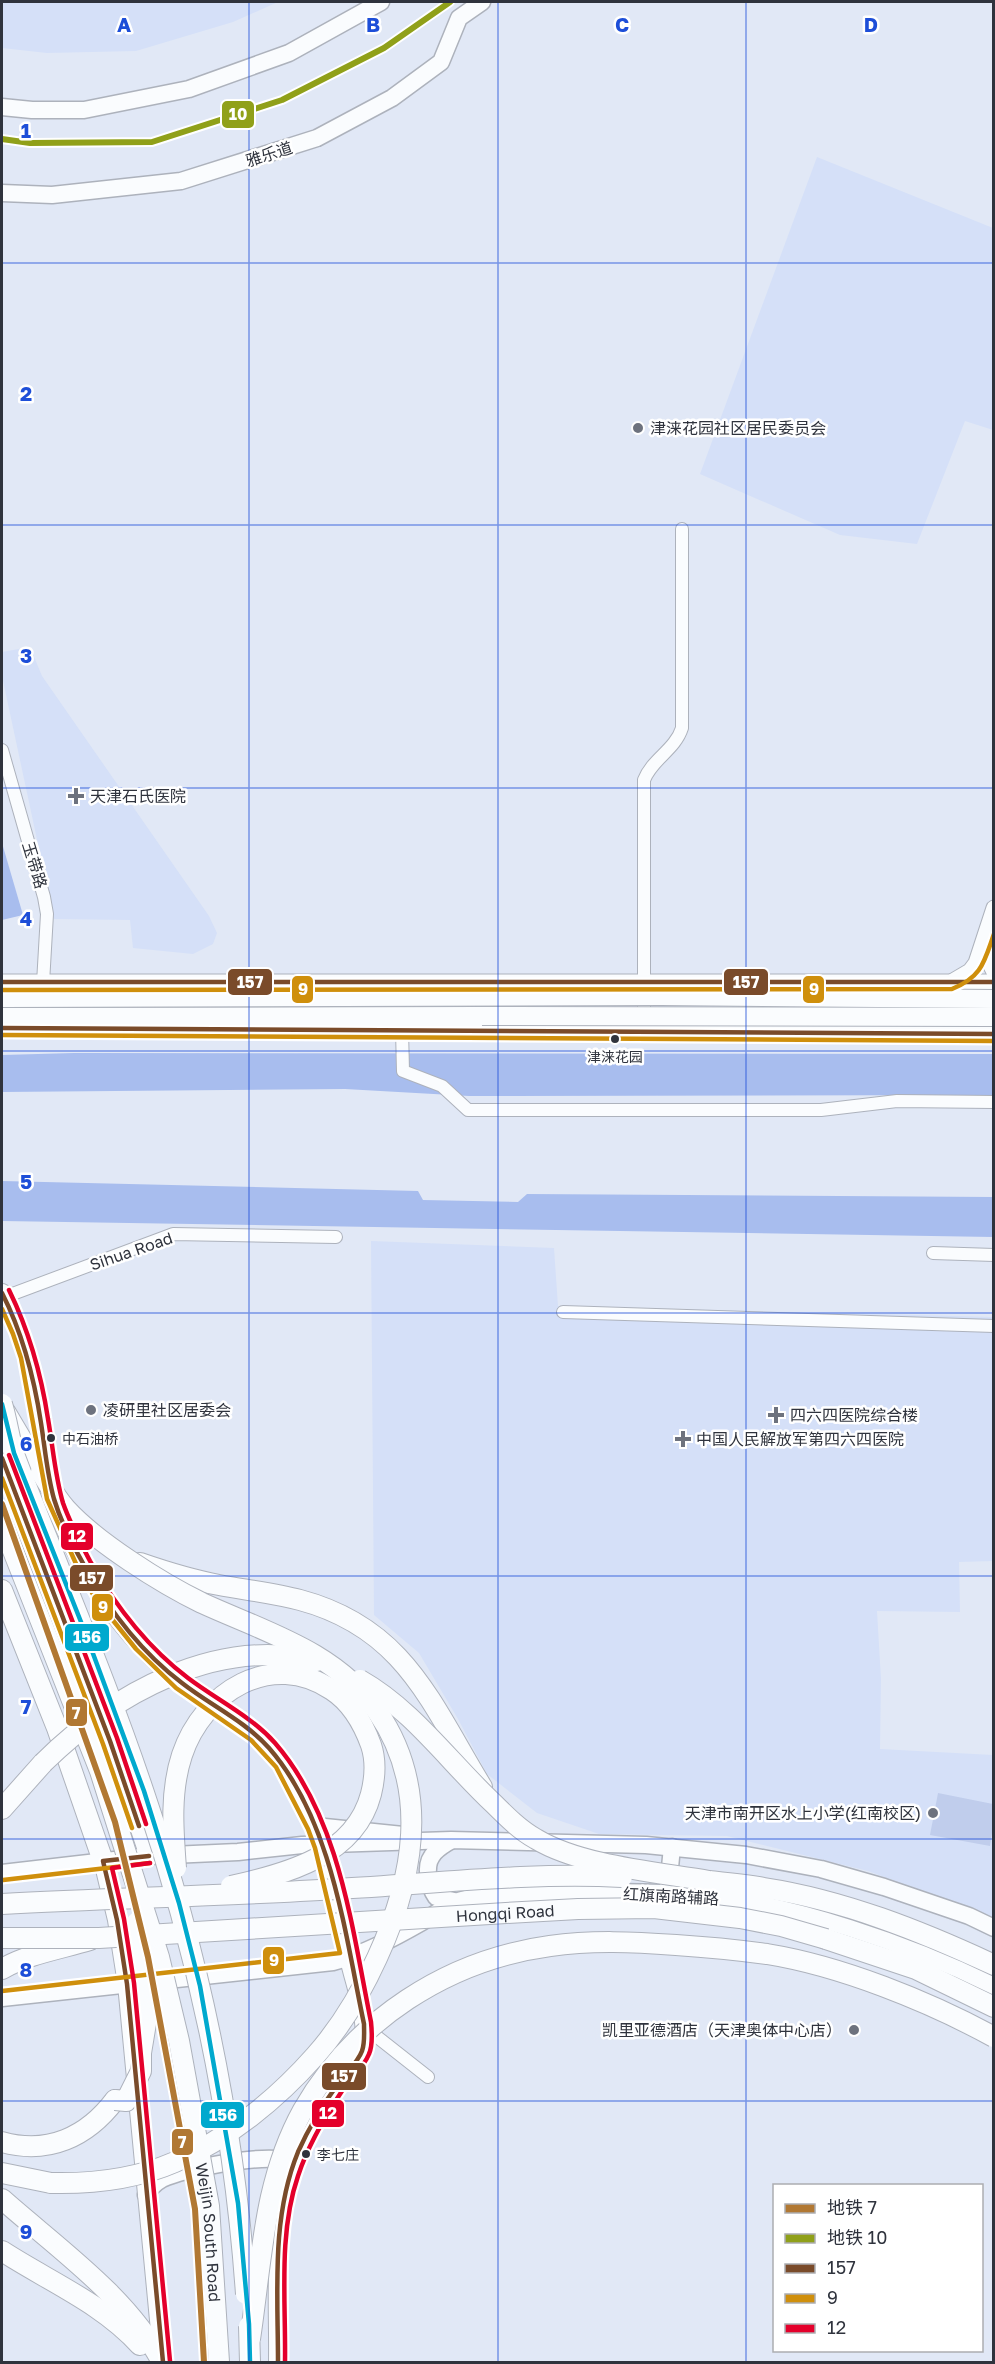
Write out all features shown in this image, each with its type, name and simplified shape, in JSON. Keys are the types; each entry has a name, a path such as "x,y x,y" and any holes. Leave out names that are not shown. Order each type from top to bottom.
{"highway":[{"path":"2,2173 51,2183 84,2184 130,2177 177,2161 207,2146 243,2122 301,2072 338,2027 370,1973 393,1921 403,1888 412,1832 411,1799 406,1772 380,1714 366,1695 338,1669 301,1646 270,1630 202,1603 128,1559 93,1534 66,1508 3,1407"},
{"name":"Weijin South Road","path":"3,1407 14,1453 184,1899 221,2096 240,2214 250,2362"},
{"name":"Weijin South Road","path":"2,1523 86,1734 159,1957 179,2042 209,2206 219,2362"},
{"path":"128,1559 199,1581 302,1600 337,1613 375,1635 404,1662 419,1681 492,1802"},
{"path":"2,1590 73,1771 103,1861"},
{"path":"2,1809 43,1763 78,1731 143,1689 200,1665 241,1656 276,1655 317,1661 344,1671 366,1683 393,1703 425,1732 472,1785 526,1832 567,1854 709,1881"},
{"path":"273,1675 299,1677 322,1684 335,1692 358,1716 373,1751 374,1782 365,1810 357,1825 333,1848 305,1864 271,1876 184,1899 173,1817 175,1785 182,1753 200,1719 225,1692 256,1677 273,1675"},
{"path":"2,2142 39,2146 52,2145 74,2138 93,2125 115,2100 126,2101 138,2079 141,2071 148,1998 130,1866"},
{"name":"Hongqi Road","path":"2,1904 184,1899 597,1875 709,1881 765,1888 831,1903 896,1924 956,1947 993,1965"},
{"name":"Hongqi Road","path":"2,1938 99,1938 506,1912 654,1908 694,1911 782,1926 916,1969 993,2007"},
{"path":"2,1969 29,1957 99,1938"},
{"path":"250,2339 269,2196 284,2151 303,2111 329,2072 364,2033 399,2004 453,1973 504,1955 534,1948 578,1943 649,1943 769,1954 862,1980 951,2016 993,2037"},
{"path":"2,2199 88,2274 125,2311 153,2344 162,2362"},
{"path":"2,2251 109,2316 155,2362"}],"main road":[{"path":"2,107 32,110 84,110 189,88 289,53 381,2"},
{"name":"雅乐道","path":"2,193 52,195 181,181 317,138 393,98 441,62 459,18 482,2"},
{"path":"2,998 662,996 993,999"},
{"path":"2,1017 993,1017"},
{"path":"2,1296 20,1331 28,1356 58,1512 101,1593 141,1644 161,1665 181,1682 240,1722 270,1749 286,1771 315,1826 322,1846 364,2024 362,2052"},
{"path":"2,1458 110,1741 149,1856"},
{"path":"315,1826 401,1834 423,1842"},
{"path":"2,1873 149,1856 451,1840 672,1847 746,1855 821,1869 958,1912 993,1928"},
{"path":"451,1840 432,1855 429,1869 431,1889 436,1897 454,1901"},
{"path":"668,1893 672,1847"},
{"path":"103,1861 117,1920 127,1984 162,2362"},
{"name":"红旗南路辅路","path":"2,1998 333,1962 349,1958 387,1941 454,1901 549,1894 668,1893 737,1901 818,1920 903,1947 993,1986"},
{"path":"278,2362 278,2268 282,2220 289,2179 298,2152 314,2121 362,2052 376,2036"},
{"path":"146,2195 152,2186 161,2180 178,2174 251,2159 277,2158 285,2165 289,2179"}],"street":[{"path":"644,1033 644,780 647,771 674,745 682,728 682,529"},
{"name":"玉带路","path":"2,750 47,914 43,983"},
{"path":"951,982 970,971 976,963 993,908"},
{"path":"993,937 987,958 993,972"},
{"path":"2,982 993,982"},
{"path":"2,1028 402,1035 993,1034"},
{"path":"402,1035 403,1071 442,1086 468,1110 821,1110 897,1101 993,1102"},
{"name":"Sihua Road","path":"2,1296 173,1234 336,1237"},
{"path":"933,1253 993,1255"},
{"path":"563,1312 993,1326"},
{"path":"376,2036 428,2077"}],"shaded area":[{"path":"2,2 278,2 233,22 136,51 47,53 2,48"},
{"path":"817,157 993,228 993,430 965,421 917,544 840,535 700,474"},
{"name":"天津石氏医院","path":"30,647 42,676 209,916 217,933 213,944 193,954 133,948 130,920 54,919 2,676 2,652"},
{"path":"2,843 23,915 2,920"},
{"path":"74,1053 993,1054 994,1095 469,1096 345,1089 2,1092 2,1055"},
{"path":"2,1181 418,1191 423,1200 518,1202 527,1194 993,1197 993,1237 2,1221"},
{"name":"中国人民解放军第四六四医院","path":"371,1241 554,1248 558,1306 993,1317 993,1561 959,1562 960,1612 877,1611 881,1679 880,1749 993,1755 993,1917 868,1871 727,1836 599,1834 537,1813 487,1774 419,1653 374,1615"},
{"path":"938,1793 993,1804 990,1846 930,1835"}],"metro line":[{"name":"10","path":"2,139 30,143 152,142 282,100 384,48 450,2"},
{"name":"7","path":"2,1504 115,1822 148,1957 195,2209 204,2362"}],"transit line":[{"name":"9","path":"2,990 952,989 976,974 984,961 994,934"},
{"name":"157","path":"2,982 994,982"},
{"name":"157","path":"2,1028 994,1034"},
{"name":"9","path":"2,1035 994,1041"},
{"name":"12","path":"9,1290 23,1321 38,1369 63,1503 90,1561 121,1609 159,1653 188,1678 266,1733 275,1743 297,1773 315,1805 340,1876 371,2022 372,2043 364,2064 342,2091 317,2132 298,2176 292,2198 285,2245 285,2362"},
{"name":"157","path":"2,1293 22,1340 31,1372 54,1499 67,1533 84,1565 115,1614 153,1658 182,1683 260,1738 269,1748 290,1777 308,1809 333,1879 364,2024 364,2045 358,2059 334,2089 312,2124 289,2177 283,2203 278,2256 278,2362"},
{"name":"9","path":"2,1309 21,1358 47,1499 77,1566 95,1598 136,1649 176,1688 251,1740 276,1767 308,1829 315,1848 340,1953 2,1991"},
{"name":"156","path":"2,1404 14,1453 85,1632 144,1791 179,1903 200,1986 238,2203 249,2324 250,2362"},
{"name":"12","path":"9,1455 117,1738 146,1824"},
{"name":"157","path":"2,1458 110,1741 139,1826"},
{"name":"9","path":"2,1478 103,1744 132,1828"},
{"name":"157","path":"149,1856 103,1861 117,1920 127,1984 163,2362"},
{"name":"9","path":"3,1880 150,1863"},
{"name":"12","path":"150,1863 112,1868 124,1919 134,1983 170,2361"}],"place":[{"name":"津涞花园社区居民委员会","path":"638,428"},
{"name":"天津石氏医院","path":"76,796"},
{"name":"津涞花园","path":"615,1039"},
{"name":"凌研里社区居委会","path":"91,1410"},
{"name":"四六四医院综合楼","path":"776,1415"},
{"name":"中石油桥","path":"51,1438"},
{"name":"中国人民解放军第四六四医院","path":"683,1439"},
{"name":"天津市南开区水上小学(红南校区)","path":"933,1813"},
{"name":"凯里亚德酒店（天津奥体中心店）","path":"854,2030"},
{"name":"李七庄","path":"306,2154"}]}
